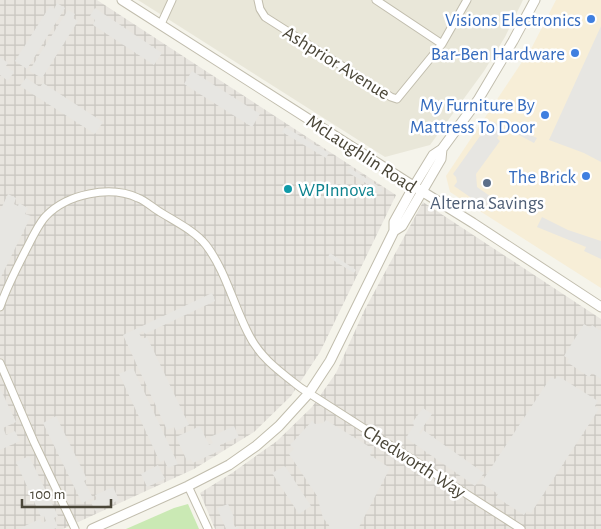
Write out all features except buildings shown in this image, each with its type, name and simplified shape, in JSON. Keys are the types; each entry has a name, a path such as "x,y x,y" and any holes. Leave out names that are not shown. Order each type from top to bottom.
{"street":[{"name":"McLaughlin Road","path":"122,0 601,306"},
{"path":"161,24 172,0"},
{"name":"Ashprior Avenue","path":"258,0 260,10 265,17 391,97 398,99 442,44 467,0"},
{"path":"376,0 442,44"},
{"path":"92,529 188,486 229,465 256,446 279,426 309,393 330,361 394,231 402,226 418,189 441,159 442,150 478,100 514,41 535,0"},
{"name":"Chedworth Way","path":"0,307 17,267 45,216 71,200 94,193 107,192 138,198 203,242 214,258 247,332 268,362 309,393 521,529"},
{"path":"0,362 34,442 75,529"},
{"path":"188,486 208,529"}],"shaded area":[{"path":"0,0 97,0 396,195 320,352 291,396 254,432 194,469 63,529 0,529"},
{"path":"138,0 523,0 505,37 484,71 430,145 385,157"},
{"path":"556,0 601,0 601,288 450,192 446,176 532,47"},
{"path":"57,3 65,8 27,69 15,61 50,6 54,9"},
{"path":"95,8 162,53 154,65 93,25 95,20 90,16"},
{"path":"68,10 75,14 73,18 78,21 42,78 29,71"},
{"path":"601,26 601,162 584,153 549,140"},
{"path":"0,57 8,63 6,66 14,72 8,81 0,75"},
{"path":"192,71 260,114 252,127 184,84"},
{"path":"26,78 40,87 43,83 103,122 95,134 20,86"},
{"path":"490,122 492,124 494,122 504,128 497,138 500,141 476,174 477,187 500,203 492,212 454,186 457,182 453,174"},
{"path":"285,127 329,153 326,158 282,132"},
{"path":"520,130 537,138 534,143 517,134"},
{"path":"350,168 383,189 381,192 347,172"},
{"path":"8,194 16,198 14,204 18,206 19,203 28,208 25,214 31,216 0,279 0,211"},
{"path":"423,202 601,319 601,529 215,529 200,493 277,441 312,407 336,373 364,311"},
{"path":"542,217 568,230 601,241 601,259 584,251 586,247 537,227"},
{"path":"330,253 356,270 354,273 328,257"},
{"path":"212,293 215,301 145,334 143,331 139,333 142,339 147,337 189,425 176,431 174,427 167,430 123,335"},
{"path":"584,324 590,328 592,325 601,331 601,379 592,373 589,377 567,362 569,359 564,356"},
{"path":"133,368 178,464 168,468 164,460 160,462 119,374"},
{"path":"558,376 598,401 595,406 599,409 531,513 527,511 524,515 496,497 498,494 481,483 551,377 555,379"},
{"path":"0,388 16,422 3,428 6,435 15,431 20,441 0,450"},
{"path":"423,408 432,414 419,433 421,434 423,430 484,473 475,486 406,438 414,425 412,423"},
{"path":"56,416 87,479 84,481 93,498 82,503 43,423"},
{"path":"326,420 373,449 370,455 390,468 358,529 330,529 323,518 317,496 289,454 294,449 290,445 312,421 315,424 323,423"},
{"path":"200,426 209,445 213,443 210,437 234,426 239,437 220,445 221,450 193,463 191,459 187,461 176,437"},
{"path":"29,456 58,516 54,518 58,527 54,529 18,529 40,519 42,523 46,521 44,516 41,517 16,462"},
{"path":"158,465 165,479 147,487 141,474"},
{"path":"285,466 311,506 299,514 272,473"},
{"path":"113,487 119,500 95,511 91,502 97,499 95,495"},
{"path":"228,504 234,517 232,519 235,527 238,526 239,529 226,529 217,508"}],"green space":[{"path":"188,504 199,529 126,529 174,508"}],"place":[{"name":"Visions Electronics","path":"591,19"},
{"name":"Bar-Ben Hardware","path":"575,53"},
{"name":"My Furniture By Mattress To Door","path":"545,115"},
{"name":"The Brick","path":"586,176"},
{"name":"Alterna Savings","path":"487,183"},
{"name":"WPInnova","path":"288,189"}]}
